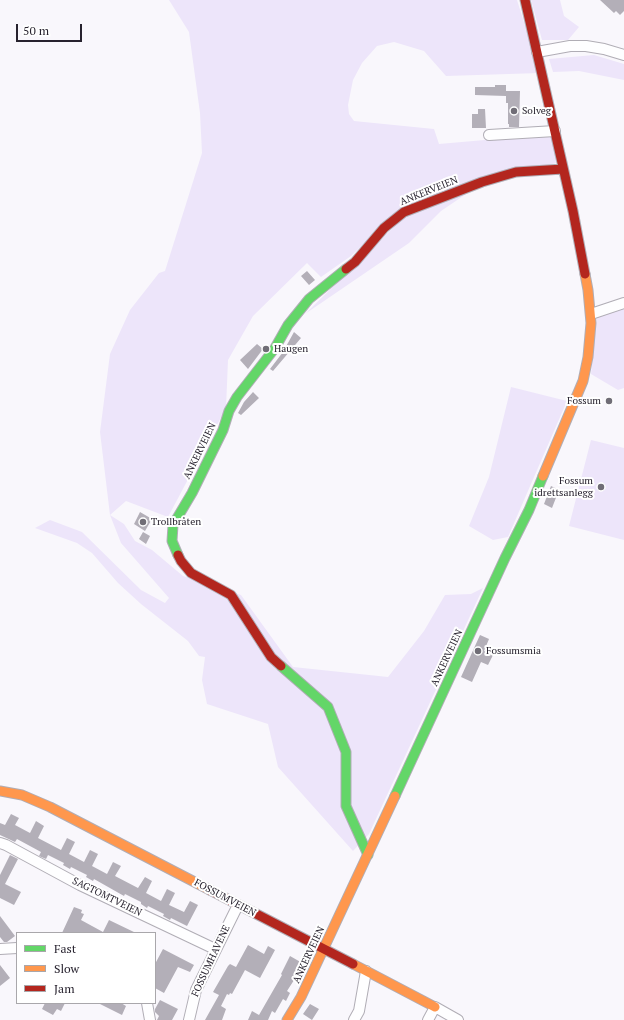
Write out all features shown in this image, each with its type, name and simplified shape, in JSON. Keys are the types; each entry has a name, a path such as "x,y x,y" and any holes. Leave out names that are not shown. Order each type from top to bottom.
{"street":[{"name":"ANKERVEIEN","path":"287,1020 301,997 324,950 498,572 529,510 583,382 591,337 591,314 588,290 573,211 525,0"},
{"path":"537,52 570,46 586,46 604,49 624,55"},
{"path":"489,135 555,131"},
{"name":"ANKERVEIEN","path":"368,855 346,806 346,752 328,707 271,657 231,595 191,572 186,567 181,561 172,541 173,525 192,493 223,430 229,411 275,348 288,325 309,299 355,262 384,228 404,212 482,182 516,172 563,169"},
{"path":"591,314 624,303"},
{"name":"FOSSUMVEIEN","path":"0,791 22,795 45,805 435,1007"},
{"name":"SAGTOMTVEIEN","path":"0,843 80,885 215,949"},
{"name":"FOSSUMHAVENE","path":"189,1020 196,990 238,905"},
{"path":"0,949 16,948"},
{"path":"354,1020 359,1011 366,971"},
{"path":"147,1004 150,1020"},
{"path":"428,1020 435,1007 458,1020"}],"shaded area":[{"path":"169,0 517,0 540,73 446,76 424,51 394,42 377,46 362,63 353,80 348,105 349,114 354,121 434,129 439,144 553,134 556,163 403,206 351,256 321,277 307,263 253,316 228,360 226,408 168,517 126,501 110,515 100,432 110,354 130,310 159,273 165,271 202,153 200,113 189,32"},
{"path":"531,0 560,0 564,16 579,27 568,40 542,40"},
{"path":"594,55 624,64 624,80 579,71 553,72 549,59"},
{"path":"475,188 441,211 409,243 305,314 407,214"},
{"path":"624,305 624,388 618,390 591,374 597,315"},
{"path":"511,387 567,401 508,537 493,540 469,526 489,477"},
{"name":"Fossum idrettsanlegg","path":"591,440 624,448 624,540 569,526"},
{"path":"110,515 124,524 135,541 152,550 183,576 241,595 293,667 388,677 424,631 445,595 471,594 483,588 369,834 353,851 278,767 268,724 207,704 202,680 205,657 199,656 188,641 141,604 118,583 92,553 77,543 35,528 50,520 82,532 141,590 165,603 169,598 121,543"}],"building":[{"path":"600,0 624,0 624,11 620,15 616,11 614,13"},
{"path":"495,85 506,85 506,96 475,95 475,87 495,87"},
{"name":"Solveg","path":"506,91 520,91 519,127 509,127"},
{"path":"478,109 485,109 486,128 472,128 472,114 478,114"},
{"path":"307,271 315,280 309,285 301,276"},
{"path":"294,332 301,338 273,371 270,369 283,352"},
{"path":"257,344 263,349 248,369 240,360"},
{"path":"253,392 259,398 241,415 238,413 244,402"},
{"path":"551,486 559,490 552,508 544,504"},
{"name":"Trollbråten","path":"140,512 152,519 145,531 134,524"},
{"path":"143,532 150,536 146,544 139,539"},
{"path":"480,635 489,639 484,651 493,655 488,665 481,662 472,682 461,677"},
{"path":"11,814 19,818 15,825 30,833 36,821 44,826 38,838 61,850 67,838 75,842 69,854 84,862 90,850 98,854 92,866 107,874 113,862 121,866 115,876 138,888 145,877 152,881 146,893 161,901 167,889 175,893 169,905 184,912 190,901 198,905 187,926 171,918 170,920 163,916 164,914 148,906 147,908 141,904 141,902 125,894 124,896 94,879 93,881 86,877 87,875 71,867 70,869 63,865 64,863 48,855 46,859 39,856 41,852 17,839 15,842 0,835 0,823 5,825"},
{"path":"10,855 18,859 5,884 21,892 14,905 0,898 0,875"},
{"path":"74,907 82,910 81,913 84,914 81,920 103,932 62,932"},
{"path":"0,916 15,936 7,942 4,942 0,937"},
{"path":"109,920 134,932 103,932"},
{"path":"248,945 264,954 268,946 275,950 260,978 245,970 232,994 227,994 221,1006 226,1009 222,1020 205,1020 219,995 213,992 228,966 230,964 236,967"},
{"path":"163,949 194,965 190,972 178,967 164,993 156,989 156,962"},
{"path":"290,956 304,964 299,977 296,977 287,991 290,993 286,1001 283,999 275,1013 272,1011 268,1020 248,1020 252,1011 259,1015 282,975 281,974"},
{"path":"0,965 10,978 0,986"},
{"path":"160,1000 178,1009 172,1020 157,1020 159,1016 155,1012 155,1009"},
{"path":"44,1004 64,1004 61,1011 57,1009 53,1015 42,1009"},
{"path":"100,1004 123,1004 126,1006 122,1015"},
{"path":"310,1004 319,1009 312,1020 303,1014"}],"traffic: fast":[{"path":"178,555 172,541 173,525 192,493 223,430 229,411 237,397 275,348 288,325 309,299 346,269"},
{"path":"395,796 505,558 529,510 543,476"},
{"path":"281,666 328,707 346,752 346,806 368,855"}],"traffic: slow":[{"path":"543,476 583,381 588,357 591,323 585,274"},
{"path":"0,791 22,795 50,807 210,890"},
{"path":"287,1020 301,997 395,796"},
{"path":"353,964 435,1007"}],"traffic: jam":[{"path":"525,0 573,211 585,274"},
{"path":"346,269 355,262 384,228 404,212 482,182 516,172 563,169"},
{"path":"178,555 191,573 231,595 271,657 281,666"},
{"path":"210,890 353,964"}],"place":[{"name":"Solveg","path":"514,111"},
{"name":"Haugen","path":"266,349"},
{"name":"Fossum","path":"609,401"},
{"name":"Fossum idrettsanlegg","path":"601,487"},
{"name":"Trollbråten","path":"143,522"},
{"name":"Fossumsmia","path":"478,651"}]}
